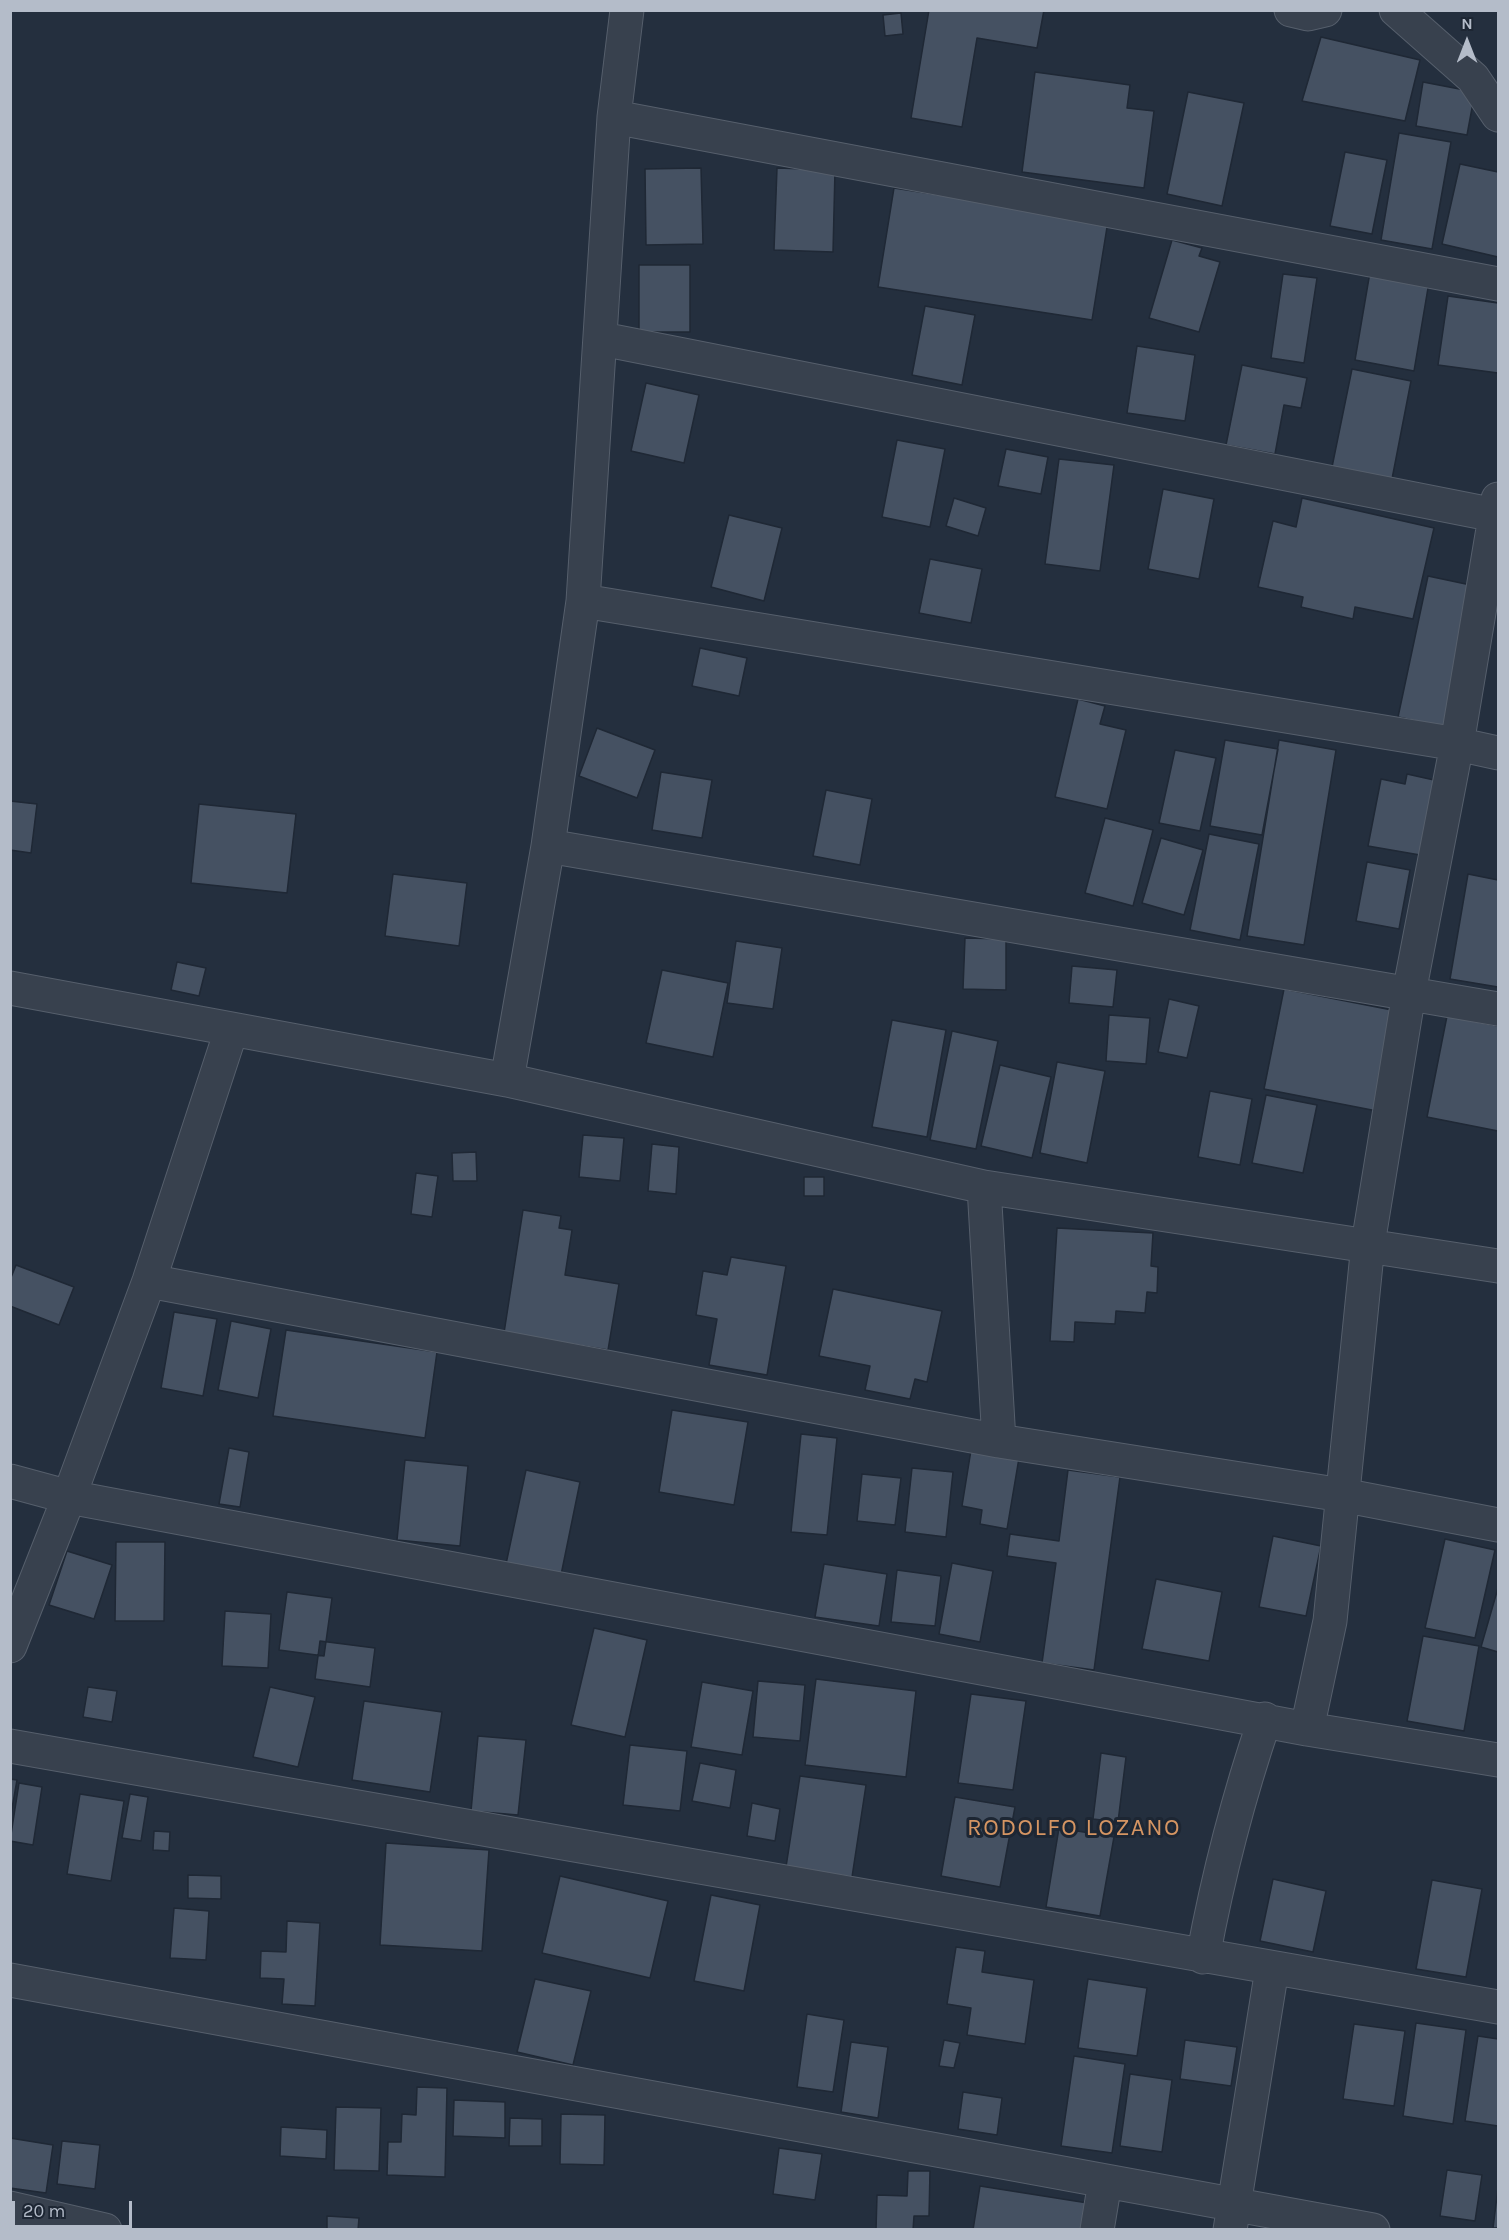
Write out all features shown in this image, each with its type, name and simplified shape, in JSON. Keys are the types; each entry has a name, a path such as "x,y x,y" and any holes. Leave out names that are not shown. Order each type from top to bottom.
{"street":[{"path":"507,1080 548,846 583,602 602,339 614,117 627,10"},
{"path":"1291,10 1308,14 1325,10"},
{"path":"1396,10 1473,78 1498,115"},
{"path":"614,117 1498,284"},
{"path":"602,339 1497,507 1457,744 1408,993 1368,1244 1330,1621 1307,1729"},
{"path":"583,602 1457,744 1498,753"},
{"path":"548,846 1498,1009"},
{"path":"10,988 507,1080 984,1187 1368,1244 1498,1266"},
{"path":"10,1646 69,1497 149,1281 231,1030"},
{"path":"984,1187 999,1441"},
{"path":"149,1281 999,1441 1342,1495 1498,1525"},
{"path":"10,1481 69,1497 1265,1719 1307,1729 1498,1760"},
{"path":"1203,1958 1227,1843 1265,1719"},
{"path":"10,1746 1203,1958 1498,2007"},
{"path":"1233,2217 1272,1969"},
{"path":"10,1980 1104,2182 1233,2217 1373,2229"},
{"path":"1097,2229 1104,2182"},
{"path":"10,2208 105,2229"}],"building":[{"path":"929,10 1044,10 1037,48 977,38 962,127 911,118"},
{"path":"901,13 903,34 885,36 883,15"},
{"path":"1321,37 1420,60 1405,121 1302,101"},
{"path":"1035,72 1130,85 1127,108 1154,111 1144,188 1022,172"},
{"path":"1423,82 1475,92 1467,135 1416,126"},
{"path":"1188,92 1244,103 1222,206 1167,194"},
{"path":"1399,133 1451,142 1432,249 1381,240"},
{"path":"1345,152 1387,160 1372,234 1330,226"},
{"path":"1460,164 1498,172 1498,257 1442,244"},
{"path":"701,168 703,244 646,245 645,169"},
{"path":"777,168 835,170 833,252 774,250"},
{"path":"894,188 1108,221 1092,320 878,287"},
{"path":"1172,240 1202,248 1199,256 1220,262 1199,332 1149,318"},
{"path":"639,265 690,265 690,332 639,332"},
{"path":"1370,272 1429,282 1414,371 1355,360"},
{"path":"1283,274 1317,278 1304,363 1271,358"},
{"path":"1448,296 1498,303 1498,373 1438,365"},
{"path":"925,306 975,315 962,385 912,375"},
{"path":"1137,346 1195,355 1185,421 1127,413"},
{"path":"1242,365 1307,378 1301,408 1284,405 1275,454 1226,445"},
{"path":"1352,369 1411,381 1392,479 1332,467"},
{"path":"646,383 699,395 684,463 631,451"},
{"path":"897,440 945,449 930,527 882,517"},
{"path":"1006,449 1048,457 1041,494 998,486"},
{"path":"1059,459 1114,465 1100,571 1045,564"},
{"path":"1163,489 1214,499 1199,579 1148,569"},
{"path":"954,498 986,508 978,536 946,526"},
{"path":"1302,498 1434,528 1413,619 1355,607 1353,619 1301,607 1303,597 1258,587 1273,521 1296,527"},
{"path":"729,515 782,528 764,601 711,587"},
{"path":"930,559 982,569 971,623 919,613"},
{"path":"1428,576 1480,587 1449,728 1398,717"},
{"path":"700,648 747,658 739,696 692,686"},
{"path":"1078,699 1105,706 1100,724 1126,730 1107,809 1055,797"},
{"path":"597,728 655,750 637,798 579,776"},
{"path":"1225,740 1278,749 1262,835 1210,826"},
{"path":"1279,740 1336,750 1304,945 1247,936"},
{"path":"1175,750 1216,758 1200,831 1159,823"},
{"path":"661,772 712,780 702,838 652,830"},
{"path":"1407,774 1434,780 1420,855 1368,846 1381,779 1405,784"},
{"path":"826,790 872,799 860,865 813,856"},
{"path":"10,801 37,804 31,853 10,850"},
{"path":"199,804 296,814 287,893 191,883"},
{"path":"1105,818 1153,830 1133,906 1085,893"},
{"path":"1209,834 1259,844 1240,940 1190,930"},
{"path":"1161,838 1203,850 1184,915 1142,903"},
{"path":"1367,862 1410,870 1399,929 1356,921"},
{"path":"393,874 467,883 459,946 385,936"},
{"path":"1468,874 1498,880 1498,987 1450,979"},
{"path":"965,938 1006,939 1006,990 963,989"},
{"path":"736,941 782,948 773,1009 727,1003"},
{"path":"177,962 206,968 199,996 171,990"},
{"path":"1072,966 1117,970 1113,1007 1069,1003"},
{"path":"662,970 728,983 713,1057 646,1043"},
{"path":"1284,989 1397,1011 1377,1111 1264,1089"},
{"path":"1169,999 1199,1006 1187,1058 1158,1052"},
{"path":"1109,1015 1150,1018 1146,1064 1106,1061"},
{"path":"1447,1016 1498,1026 1498,1131 1427,1117"},
{"path":"892,1020 946,1030 927,1137 872,1127"},
{"path":"952,1031 998,1041 976,1149 930,1140"},
{"path":"1057,1062 1105,1071 1087,1163 1040,1153"},
{"path":"1000,1065 1051,1077 1032,1158 981,1146"},
{"path":"1210,1091 1252,1099 1240,1165 1198,1157"},
{"path":"1266,1095 1317,1105 1303,1173 1252,1163"},
{"path":"583,1135 624,1138 620,1181 579,1177"},
{"path":"652,1144 679,1147 676,1194 648,1191"},
{"path":"476,1152 477,1181 453,1181 452,1153"},
{"path":"416,1173 438,1176 432,1217 411,1214"},
{"path":"804,1177 824,1177 824,1196 804,1196"},
{"path":"523,1210 561,1216 559,1228 572,1230 565,1275 619,1284 608,1350 504,1333"},
{"path":"1057,1228 1153,1233 1151,1266 1158,1267 1157,1293 1147,1292 1145,1313 1116,1311 1115,1324 1075,1322 1074,1342 1050,1341"},
{"path":"731,1257 786,1266 767,1375 709,1365 717,1319 696,1315 703,1271 727,1275"},
{"path":"16,1265 74,1287 59,1325 10,1306 10,1280"},
{"path":"833,1289 942,1311 927,1382 915,1379 910,1399 865,1390 870,1366 819,1356"},
{"path":"174,1312 217,1319 203,1396 161,1388"},
{"path":"231,1321 271,1329 258,1398 218,1390"},
{"path":"286,1330 437,1352 425,1438 273,1416"},
{"path":"672,1410 748,1422 734,1505 659,1492"},
{"path":"801,1434 837,1438 827,1535 791,1532"},
{"path":"972,1444 1020,1452 1007,1529 980,1524 982,1510 962,1506"},
{"path":"229,1448 249,1452 240,1507 219,1504"},
{"path":"405,1460 468,1466 460,1546 397,1540"},
{"path":"912,1468 953,1472 946,1537 905,1532"},
{"path":"526,1470 580,1482 561,1575 506,1564"},
{"path":"1068,1470 1120,1477 1094,1670 1042,1663 1056,1563 1007,1556 1010,1534 1059,1541"},
{"path":"862,1474 901,1478 895,1525 857,1521"},
{"path":"1273,1536 1321,1546 1306,1616 1259,1607"},
{"path":"1445,1539 1495,1550 1475,1638 1425,1628"},
{"path":"116,1542 165,1542 164,1621 115,1621"},
{"path":"67,1551 112,1565 94,1619 49,1605"},
{"path":"952,1563 993,1571 980,1642 939,1634"},
{"path":"824,1564 887,1574 879,1626 815,1617"},
{"path":"897,1570 941,1576 935,1626 891,1622"},
{"path":"1156,1579 1222,1592 1209,1661 1142,1649"},
{"path":"1498,1588 1498,1652 1481,1647"},
{"path":"287,1592 332,1598 324,1656 279,1650"},
{"path":"225,1611 271,1614 268,1668 222,1666"},
{"path":"594,1628 647,1640 625,1737 571,1725"},
{"path":"1423,1636 1479,1646 1464,1731 1407,1721"},
{"path":"320,1641 375,1648 370,1687 315,1679"},
{"path":"816,1679 916,1691 906,1777 805,1765"},
{"path":"758,1681 805,1685 800,1741 753,1737"},
{"path":"702,1682 753,1691 742,1755 691,1747"},
{"path":"88,1687 117,1691 112,1722 83,1717"},
{"path":"270,1687 315,1697 298,1767 253,1757"},
{"path":"971,1694 1026,1701 1013,1790 958,1783"},
{"path":"364,1701 442,1712 430,1792 352,1780"},
{"path":"478,1736 526,1740 518,1815 471,1811"},
{"path":"630,1745 687,1751 680,1811 623,1805"},
{"path":"1101,1753 1126,1757 1118,1822 1093,1819"},
{"path":"700,1763 736,1770 730,1808 692,1801"},
{"path":"800,1776 866,1785 852,1877 786,1867"},
{"path":"10,1779 17,1780 10,1820"},
{"path":"19,1783 42,1787 33,1845 10,1841"},
{"path":"80,1794 124,1801 111,1881 67,1874"},
{"path":"130,1794 148,1797 141,1841 122,1838"},
{"path":"955,1797 1015,1807 1000,1887 941,1876"},
{"path":"752,1803 780,1809 775,1841 747,1836"},
{"path":"1059,1828 1114,1837 1100,1916 1046,1907"},
{"path":"154,1831 170,1832 169,1851 153,1850"},
{"path":"386,1843 489,1850 482,1951 380,1945"},
{"path":"188,1875 221,1876 221,1899 188,1898"},
{"path":"560,1876 668,1901 650,1978 542,1953"},
{"path":"1273,1879 1326,1891 1313,1952 1260,1941"},
{"path":"1432,1880 1482,1889 1466,1977 1416,1969"},
{"path":"711,1895 760,1905 744,1991 694,1981"},
{"path":"174,1908 209,1911 206,1960 170,1958"},
{"path":"287,1921 320,1923 315,2006 282,2004 284,1979 260,1978 261,1951 286,1952"},
{"path":"956,1947 985,1951 982,1972 1034,1980 1025,2044 967,2035 971,2008 947,2004"},
{"path":"535,1979 591,1991 573,2065 517,2052"},
{"path":"1088,1979 1147,1988 1137,2056 1078,2048"},
{"path":"807,2014 844,2020 833,2092 797,2087"},
{"path":"1416,2023 1466,2030 1453,2124 1403,2116"},
{"path":"1354,2024 1405,2031 1394,2106 1343,2099"},
{"path":"1478,2036 1498,2039 1498,2126 1465,2121"},
{"path":"944,2040 960,2043 954,2068 939,2066"},
{"path":"1185,2040 1237,2047 1231,2086 1180,2079"},
{"path":"851,2042 888,2047 878,2118 841,2112"},
{"path":"1074,2056 1125,2064 1112,2153 1061,2146"},
{"path":"1130,2074 1172,2080 1162,2152 1120,2146"},
{"path":"417,2087 447,2088 445,2177 387,2175 388,2142 401,2142 402,2114 416,2115"},
{"path":"963,2092 1002,2098 997,2135 958,2129"},
{"path":"454,2100 505,2102 505,2138 453,2136"},
{"path":"336,2107 381,2108 379,2171 334,2170"},
{"path":"561,2114 605,2115 604,2165 560,2164"},
{"path":"510,2118 542,2119 542,2146 509,2146"},
{"path":"281,2127 327,2130 326,2159 280,2156"},
{"path":"10,2138 53,2145 46,2193 10,2188"},
{"path":"62,2141 100,2145 95,2189 57,2184"},
{"path":"779,2148 822,2154 815,2200 773,2194"},
{"path":"1447,2170 1482,2175 1475,2221 1440,2216"},
{"path":"908,2171 930,2171 929,2216 914,2216 913,2230 876,2230 877,2195 907,2196"},
{"path":"980,2186 1094,2204 1089,2230 973,2230"},
{"path":"1498,2188 1498,2228 1493,2228"},
{"path":"327,2216 359,2218 358,2230 327,2230"}],"district":[{"name":"RODOLFO LOZANO","path":"1074,1828"}]}
